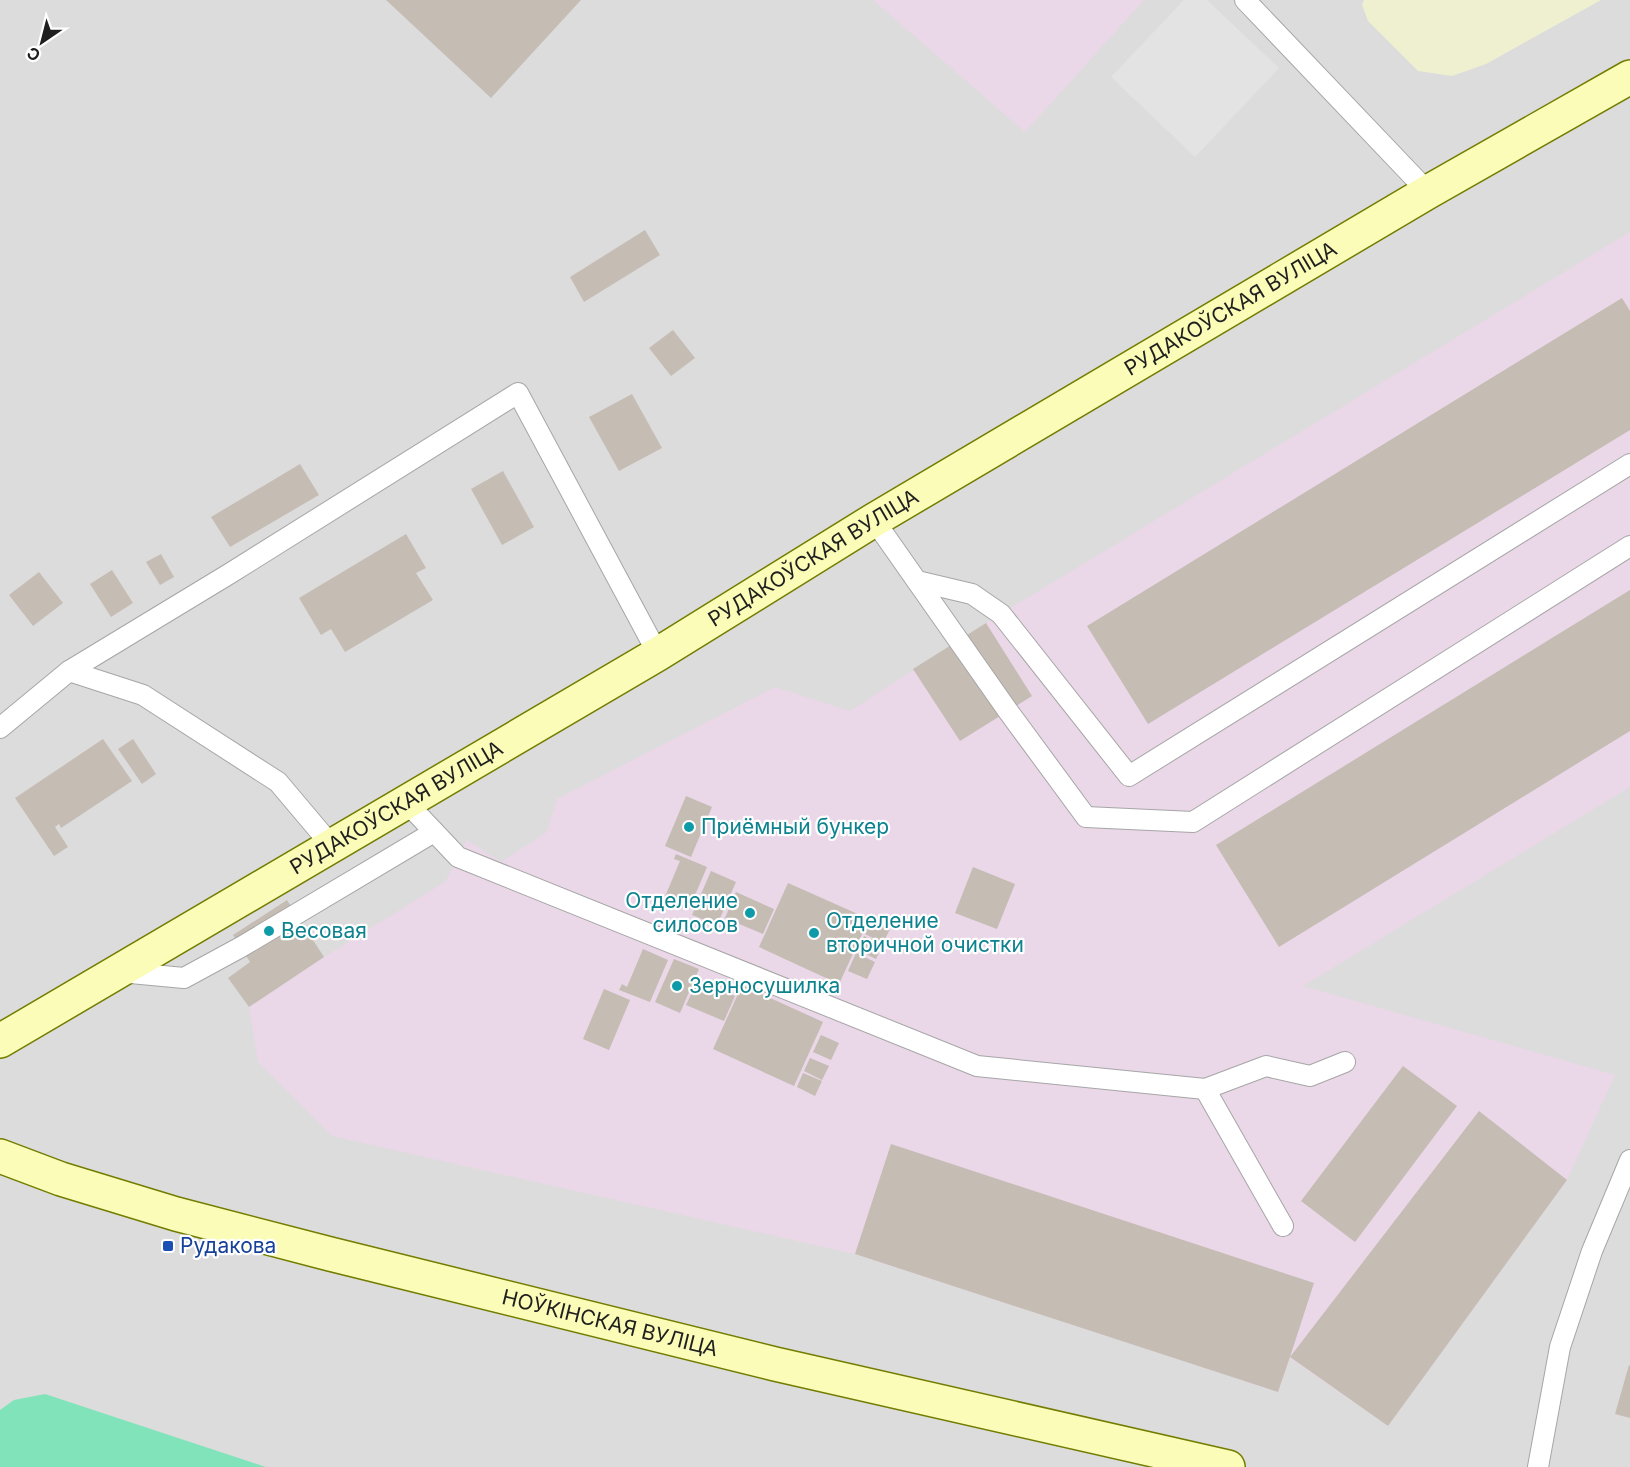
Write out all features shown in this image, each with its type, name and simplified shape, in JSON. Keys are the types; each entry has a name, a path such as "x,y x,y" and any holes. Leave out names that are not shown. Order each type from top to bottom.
{"street":[{"name":"РУДАКОЎСКАЯ ВУЛІЦА","path":"0,1041 658,654 874,520 1428,192 1630,76"},
{"name":"НОЎКІНСКАЯ ВУЛІЦА","path":"0,1156 61,1179 176,1214 330,1254 763,1362 1228,1467"}],"lane":[{"path":"1245,0 1428,192"},
{"path":"0,728 69,671 518,393 658,654"},
{"path":"917,581 972,594 1001,614 1129,776 1630,464"},
{"path":"874,520 1008,711 1086,817 1193,822 1630,546"},
{"path":"69,671 143,695 278,782 332,846"},
{"path":"406,802 458,857 977,1066 1205,1089 1266,1066 1311,1076 1345,1062"},
{"path":"117,972 184,978 241,947 434,832"},
{"path":"1205,1089 1283,1226"},
{"path":"1538,1467 1560,1347 1592,1251 1630,1160"}],"shaded area":[{"path":"0,0 1630,0 1630,1467 0,1467"},
{"path":"873,0 1144,0 1025,132"},
{"path":"1184,0 1207,0 1279,68 1195,157 1111,77"},
{"path":"1630,232 1630,787 1303,986 1615,1075 1567,1180 1388,1426 1290,1358 1278,1392 855,1254 332,1136 258,1062 249,1007 324,957 445,882 467,840 501,862 547,832 557,799 775,687 850,711 986,623"}],"green space":[{"path":"1364,0 1601,0 1486,64 1452,76 1418,71 1368,21 1362,5"},
{"path":"45,1394 266,1467 0,1467 0,1410 14,1400"}],"building":[{"path":"386,0 581,0 491,98"},
{"path":"645,230 660,255 584,302 570,277"},
{"path":"1622,298 1630,311 1630,430 1148,724 1087,626"},
{"path":"673,330 695,358 671,376 649,348"},
{"path":"632,394 662,448 619,471 589,417"},
{"path":"300,464 319,495 230,547 211,517"},
{"path":"503,471 534,527 502,545 471,489"},
{"path":"406,534 426,568 416,573 433,600 345,652 331,629 321,635 299,598"},
{"path":"161,554 174,577 160,585 146,562"},
{"path":"112,570 133,603 111,617 90,584"},
{"path":"39,572 63,603 33,626 9,595"},
{"path":"1630,590 1630,731 1279,947 1216,845"},
{"path":"986,623 1032,696 960,741 913,669"},
{"path":"103,739 132,781 61,828 59,824 55,827 68,847 54,856 15,798"},
{"path":"133,739 156,774 142,784 118,749"},
{"name":"Приёмный бункер","path":"686,796 712,807 691,857 665,846"},
{"path":"676,854 707,867 689,909 664,899 680,861 674,859"},
{"path":"973,867 1015,884 997,929 955,913"},
{"name":"Зерносушилка","path":"711,871 736,882 717,925 692,915"},
{"name":"Отделение вторичной очистки","path":"788,883 869,919 839,984 759,947"},
{"name":"Отделение силосов","path":"736,892 774,909 763,934 725,918"},
{"path":"287,900 324,957 249,1007 228,978 250,962 233,935"},
{"path":"871,920 890,929 883,943 865,934"},
{"path":"864,936 883,944 876,959 858,950"},
{"path":"643,949 668,960 650,1002 619,990 622,984 627,987"},
{"path":"856,953 875,962 867,979 848,971"},
{"name":"Зерносушилка","path":"674,959 699,969 680,1013 655,1002"},
{"name":"Отделение силосов","path":"698,980 735,996 724,1021 686,1005"},
{"name":"Отделение вторичной очистки","path":"742,985 823,1022 794,1086 713,1049"},
{"path":"604,989 630,1000 609,1050 583,1039"},
{"path":"821,1035 839,1043 831,1060 813,1052"},
{"path":"810,1058 829,1066 822,1080 804,1071"},
{"path":"1403,1066 1457,1106 1355,1242 1301,1201"},
{"path":"803,1073 822,1081 815,1096 797,1087"},
{"path":"1479,1111 1567,1180 1388,1426 1290,1357"},
{"path":"891,1144 1314,1283 1278,1392 855,1254"},
{"path":"1630,1366 1630,1418 1615,1414"}],"place":[{"name":"Приёмный бункер","path":"689,827"},
{"name":"Отделение силосов","path":"750,913"},
{"name":"Весовая","path":"269,931"},
{"name":"Отделение вторичной очистки","path":"814,933"},
{"name":"Зерносушилка","path":"677,986"},
{"name":"Рудакова","path":"168,1246"}]}
